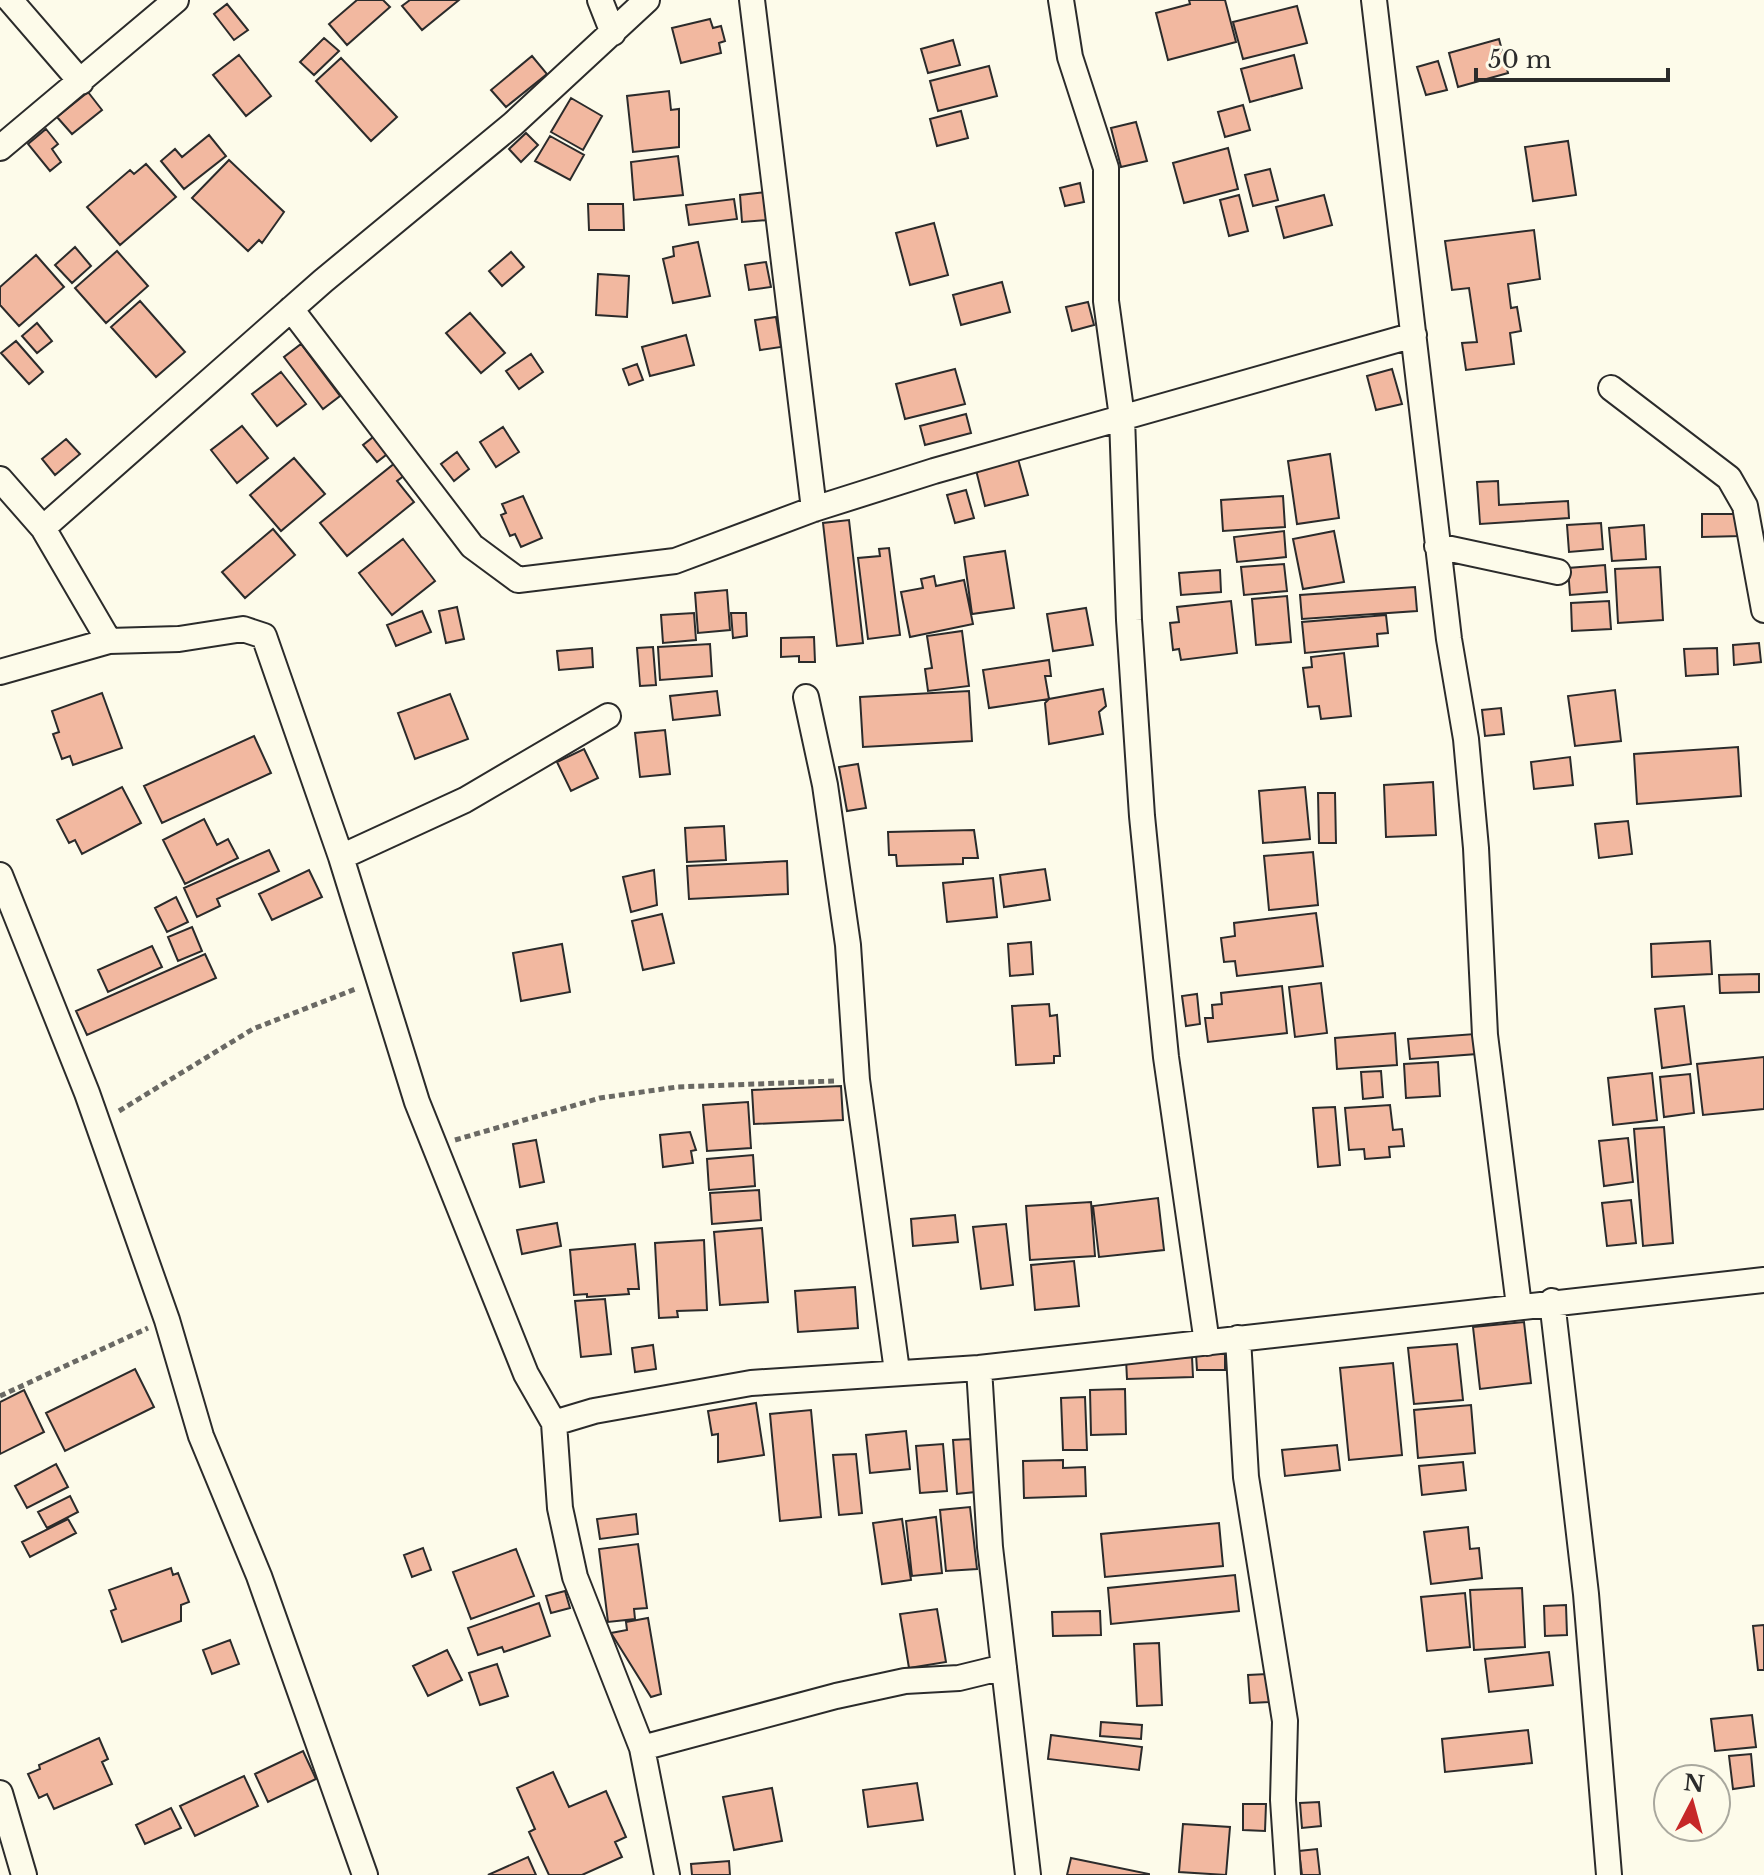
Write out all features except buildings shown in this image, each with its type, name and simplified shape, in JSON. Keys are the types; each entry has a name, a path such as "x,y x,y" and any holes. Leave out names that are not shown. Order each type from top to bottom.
{"street":[{"path":"10,0 81,82"},
{"path":"0,148 176,0"},
{"path":"600,0 613,33"},
{"path":"43,528 291,309 513,124 647,0"},
{"path":"752,0 814,509"},
{"path":"1061,0 1070,57 1106,168 1106,301 1122,417 1129,620 1142,816 1166,1057 1207,1343"},
{"path":"1374,0 1437,546 1466,739 1476,848 1485,1035 1519,1306"},
{"path":"291,309 472,546 518,580 675,561 814,509 1122,417 1414,335"},
{"path":"1611,388 1729,478 1745,506 1764,610"},
{"path":"0,479 43,528 109,641"},
{"path":"1437,546 1558,572"},
{"path":"0,672 109,641 179,639 243,629 264,636 341,857 417,1102 526,1374 554,1423 560,1508 575,1577 642,1748 667,1875"},
{"path":"806,697 825,785 848,945 857,1080 897,1371"},
{"path":"341,857 465,800 608,716"},
{"path":"0,875 98,1124 167,1320 201,1436 259,1576 365,1875"},
{"path":"554,1423 594,1411 751,1383 979,1368 1552,1301 1764,1280"},
{"path":"1552,1301 1586,1594 1609,1875"},
{"path":"1238,1338 1246,1477 1285,1721 1283,1800 1288,1875"},
{"path":"979,1368 982,1454 1028,1875"},
{"path":"642,1748 836,1696 905,1681 959,1678 1004,1667"},
{"path":"0,1793 24,1875"}],"path":[{"path":"98,1124 253,1029 379,980"},
{"path":"435,1146 600,1098 677,1087 857,1080"},
{"path":"0,1396 167,1320"}]}
